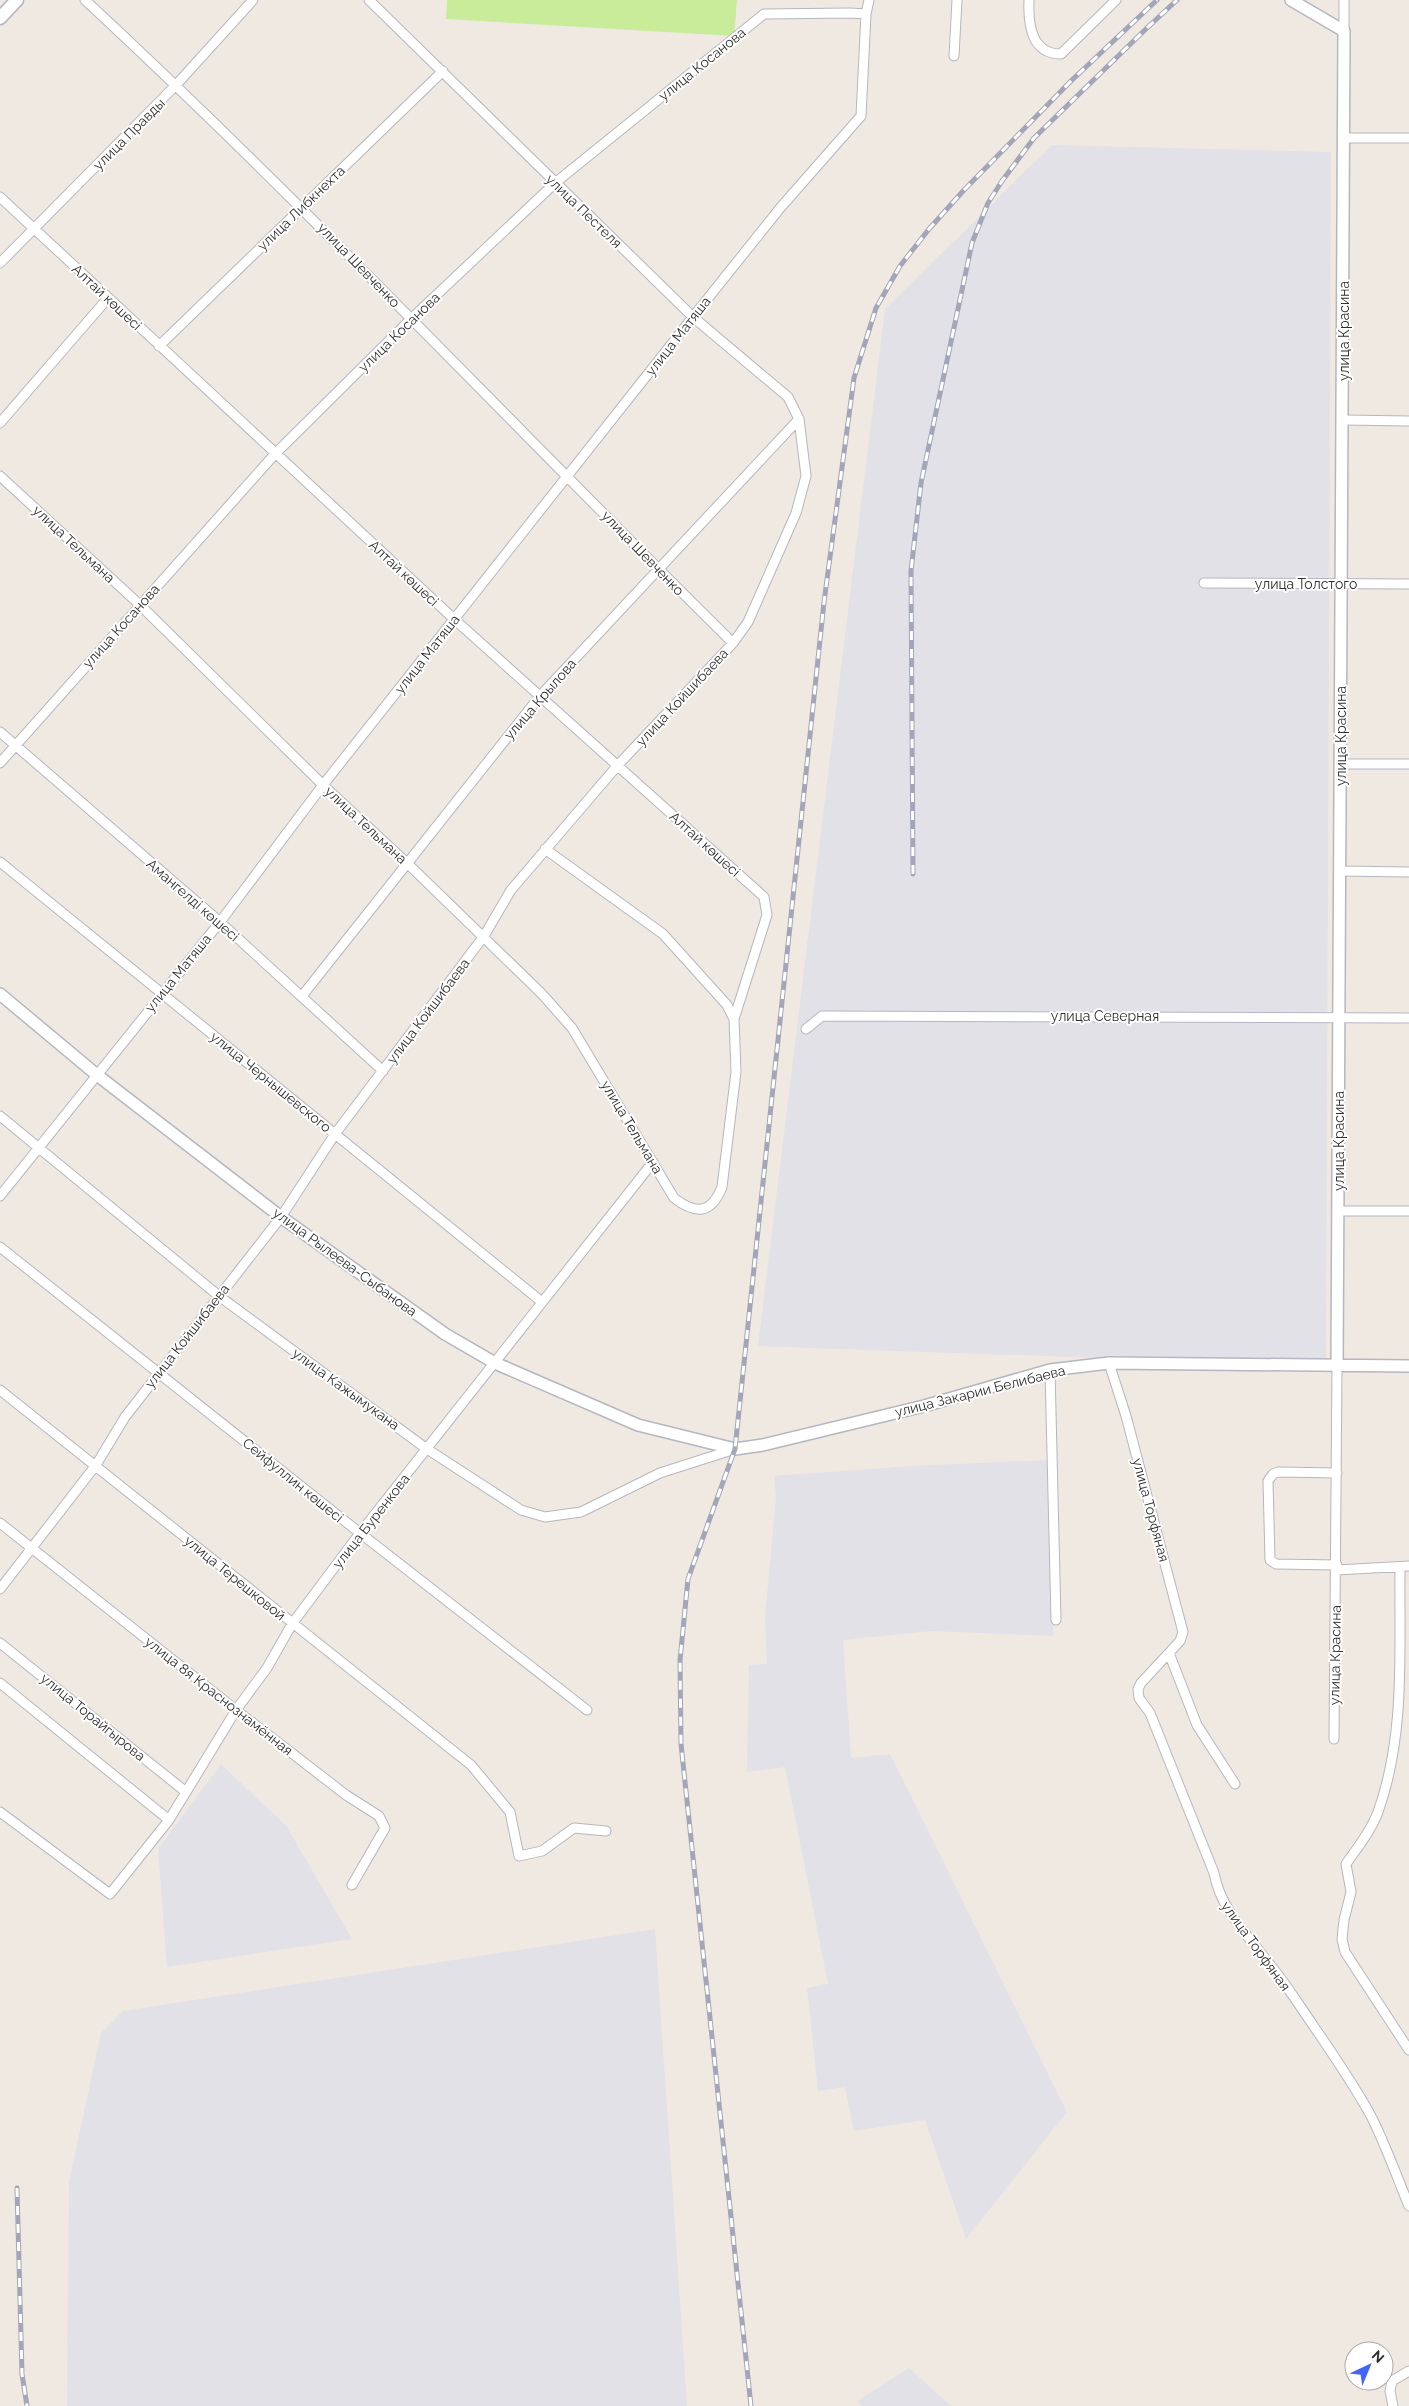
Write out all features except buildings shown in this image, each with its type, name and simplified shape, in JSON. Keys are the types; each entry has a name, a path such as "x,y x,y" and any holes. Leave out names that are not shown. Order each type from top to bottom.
{"main road":[{"path":"0,18 17,0"}],"street":[{"name":"улица Шевченко","path":"85,0 302,207 733,643"},
{"name":"улица Правды","path":"0,263 176,85 253,0"},
{"name":"улица Пестеля","path":"369,0 693,317 788,397 799,418"},
{"path":"866,14 869,0"},
{"path":"954,56 957,0"},
{"path":"1029,0 1029,26 1032,37 1043,49 1052,54 1061,54 1116,0"},
{"path":"1291,0 1344,31"},
{"name":"улица Красина","path":"1334,1740 1339,1211 1341,584 1344,420 1344,0"},
{"name":"улица Косанова","path":"0,763 14,745 275,454 412,319 555,183 764,14 866,14"},
{"name":"улица Матяша","path":"0,1196 220,922 323,785 693,317 781,207 861,116 866,14"},
{"name":"улица Либкнехта","path":"159,346 443,71"},
{"path":"1344,138 1409,138"},
{"name":"Алтай көшесі","path":"0,197 454,619 764,897 767,915 734,1019"},
{"path":"0,423 108,298"},
{"name":"улица Крылова","path":"302,996 540,696 799,418"},
{"name":"улица Койшибаева","path":"0,1589 33,1549 96,1465 125,1417 281,1217 335,1134 484,936 511,890 618,765 733,643 748,622 796,513 806,476 799,418"},
{"path":"1344,420 1409,421"},
{"name":"улица Тельмана","path":"0,476 140,605 323,785 484,936 542,994 572,1028 674,1198 689,1209 704,1209 717,1199 722,1187 736,1072 734,1019"},
{"name":"улица Толстого","path":"1204,584 1409,584"},
{"name":"Амангелді көшесі","path":"0,732 220,922 383,1071"},
{"path":"1340,764 1409,764"},
{"path":"545,850 662,934 727,1005 734,1019"},
{"name":"улица Чернышевского","path":"0,862 542,1302"},
{"path":"1341,871 1409,872"},
{"name":"улица Рылеева-Сыбанова","path":"0,994 97,1075 281,1217 445,1334 495,1363 638,1425 735,1449"},
{"name":"улица Северная","path":"806,1029 822,1016 1409,1018"},
{"name":"улица Кажымукана","path":"0,1116 219,1296 427,1449 521,1510 545,1517 581,1512 660,1472 735,1449"},
{"name":"улица Буренкова","path":"0,1812 110,1894 169,1820 236,1710 267,1668 292,1624 360,1533 653,1162"},
{"path":"1339,1211 1409,1211"},
{"name":"Сейфуллин көшесі","path":"0,1247 360,1533 588,1710"},
{"name":"улица Закарии Белибаева","path":"735,1449 763,1445 915,1408 1050,1370 1110,1363 1409,1366"},
{"name":"улица Торфяная","path":"1110,1363 1126,1416 1183,1632 1180,1641 1138,1689 1139,1698 1150,1713 1214,1874 1217,1890 1238,1926 1298,2003 1372,2118 1409,2206"},
{"path":"1050,1370 1056,1620"},
{"name":"улица Терешковой","path":"0,1390 471,1765 510,1812 519,1856 542,1851 574,1828 606,1831"},
{"path":"1337,1473 1278,1472 1273,1474 1268,1480 1270,1560 1276,1564 1336,1567 1404,1566 1399,1713 1392,1757 1378,1812 1346,1864 1351,1892 1344,1920 1342,1939 1345,1952 1409,2050"},
{"name":"улица 8я Краснознамённая","path":"0,1523 236,1710 346,1795 379,1816 385,1828 352,1885"},
{"name":"улица Торайгырова","path":"0,1643 186,1792"},
{"path":"1169,1653 1198,1725 1236,1784"},
{"path":"0,1683 169,1820"},
{"path":"1393,2406 1390,2392 1392,2380 1409,2371"}],"shaded area":[{"path":"1052,145 1331,152 1326,1366 758,1346 885,309"},
{"path":"1049,1460 1053,1636 931,1631 843,1640 851,1758 890,1754 1067,2112 966,2239 925,2120 854,2131 845,2087 818,2091 807,1988 828,1984 785,1767 747,1772 749,1665 767,1664 765,1617 776,1498 774,1476 912,1466"},
{"path":"221,1764 287,1827 352,1939 167,1967 158,1849"},
{"path":"655,1929 687,2406 67,2406 69,2182 101,2033 123,2011"},
{"path":"909,2368 951,2406 862,2406 857,2401"}],"green space":[{"path":"447,0 737,0 734,36 446,19"}],"railway":[{"path":"751,2406 681,1744 680,1660 688,1579 735,1449 824,602 854,378 876,308 900,266 929,229 964,190 1071,81 1157,0"},
{"path":"1147,28 1177,0"},
{"path":"913,874 911,571 921,483 972,243 988,203 1034,138 1151,24"},
{"path":"17,2188 22,2374 27,2406"}]}
